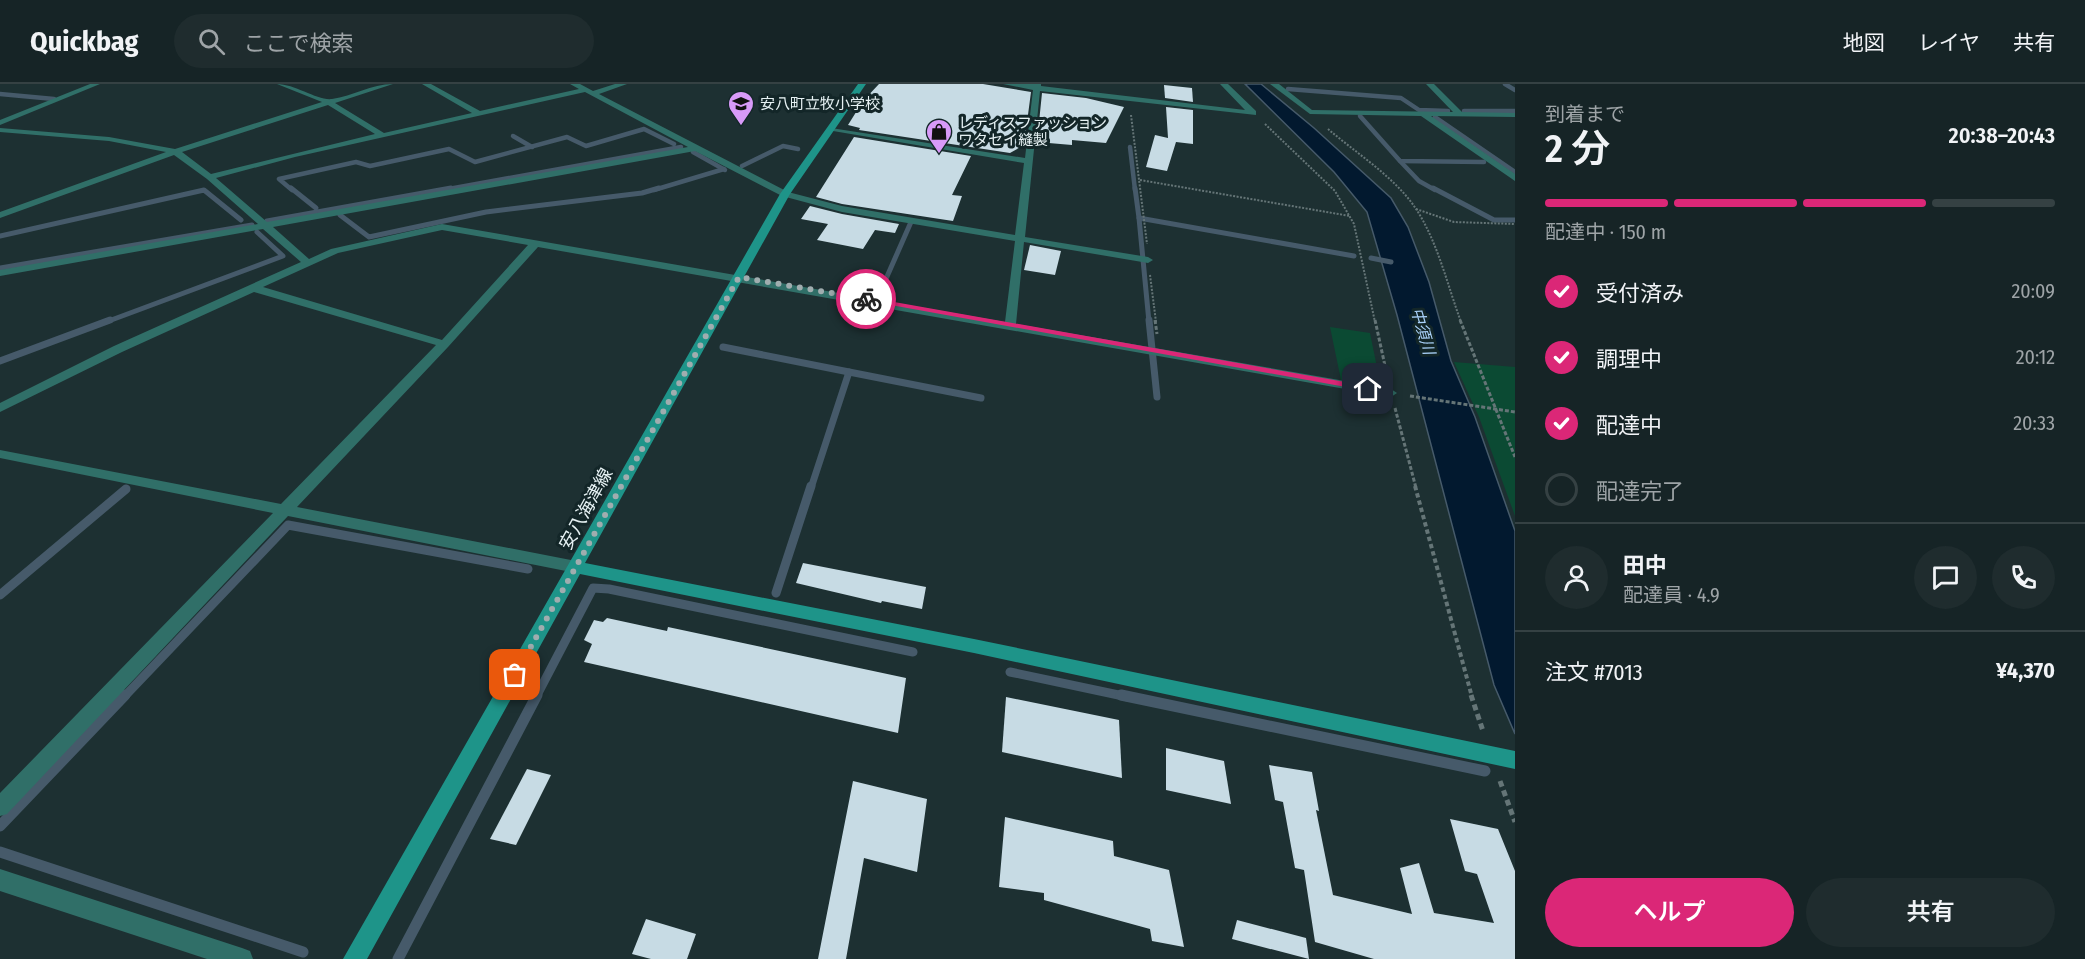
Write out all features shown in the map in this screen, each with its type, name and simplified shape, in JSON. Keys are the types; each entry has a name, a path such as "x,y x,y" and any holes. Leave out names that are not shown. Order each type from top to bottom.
{"main road":[{"name":"安八海津線","path":"354,959 785,194 862,84"},
{"path":"576,567 986,649 1513,760"}],"street":[{"path":"0,123 96,84"},
{"path":"281,84 327,101 382,135"},
{"path":"0,215 174,151 327,101 389,84"},
{"path":"426,84 479,114"},
{"path":"574,84 785,194 842,209 1149,260"},
{"path":"210,177 382,135 623,84"},
{"path":"1007,84 1253,112"},
{"path":"1224,84 1253,112"},
{"path":"1274,84 1310,112 1515,115"},
{"path":"1430,84 1460,114"},
{"path":"1010,324 1026,161 1037,86"},
{"path":"1423,114 1515,178"},
{"path":"0,130 109,140 174,151 210,177 308,263"},
{"path":"831,130 1026,161"},
{"path":"0,273 695,148"},
{"path":"0,408 78,368 308,263 355,245 442,227 1010,324 1391,393"},
{"path":"0,807 444,344 535,244"},
{"path":"254,288 444,344"},
{"path":"0,454 282,512 576,567"},
{"path":"0,880 242,959"}],"path":[{"path":"1128,98 1140,180 1159,352"},
{"path":"1253,112 1335,191 1351,217 1391,393 1463,669 1490,755 1515,822"},
{"path":"1310,112 1396,186 1416,209 1426,227 1475,361 1498,411 1515,457"},
{"path":"1140,180 1351,217"},
{"path":"1416,209 1454,222 1515,224"},
{"path":"1391,393 1484,410 1515,412"}],"green space":[{"path":"1330,327 1370,333 1381,387 1341,380"},
{"path":"1454,362 1515,367 1515,516 1479,417"}],"water":[{"name":"中須川","path":"1245,84 1261,84 1314,128 1391,198 1408,227 1429,282 1451,361 1475,417 1515,531 1515,734 1494,685 1397,315 1367,212 1334,172"}],"building":[{"path":"879,84 983,84 1031,92 1024,145 1010,153 859,130 860,128 848,125 863,101"},
{"path":"1164,85 1192,88 1193,102 1165,98"},
{"path":"1042,93 1086,98 1124,107 1106,143 1072,140 1072,145 1037,142"},
{"path":"1166,107 1193,110 1193,144 1176,142 1167,171 1146,167 1155,135 1168,138"},
{"path":"854,137 971,156 952,195 962,196 953,221 842,204 816,197"},
{"path":"810,206 899,224 895,233 875,230 863,249 817,240 828,224 801,219"},
{"path":"1030,245 1061,251 1055,275 1024,270"},
{"path":"803,563 926,587 922,609 882,601 881,603 796,583"},
{"path":"607,618 667,631 668,627 906,678 898,733 584,662 592,644 584,640 594,620 603,622"},
{"path":"1006,697 1119,720 1122,778 1002,752"},
{"path":"1166,748 1224,761 1231,804 1166,790"},
{"path":"1269,765 1312,772 1319,811 1316,810 1333,895 1412,914 1400,868 1419,863 1434,913 1494,923 1477,874 1465,871 1450,819 1498,829 1515,871 1515,959 1374,959 1315,942 1304,870 1295,868 1283,802 1275,800"},
{"path":"527,769 551,775 516,845 490,839"},
{"path":"853,781 927,799 917,872 864,858 846,959 818,959"},
{"path":"1005,817 1113,841 1114,856 1169,870 1184,947 1152,941 1150,929 1044,900 1044,893 999,887"},
{"path":"646,919 696,934 687,959 651,959 632,954"},
{"path":"1237,920 1306,938 1309,959 1232,939"}],"waterway":[{"path":"1505,84 1515,90"},
{"path":"1288,89 1401,98 1419,110 1448,111"},
{"path":"0,94 54,99"},
{"path":"1464,111 1515,111"},
{"path":"1360,116 1400,161"},
{"path":"1435,117 1515,172"},
{"path":"531,147 567,137 586,146 644,129 674,144"},
{"path":"513,136 531,147"},
{"path":"742,166 783,146 798,149"},
{"path":"292,190 279,179 356,162 370,166 449,149 475,162 531,147"},
{"path":"443,190 681,147"},
{"path":"1130,147 1135,190"},
{"path":"693,152 723,169"},
{"path":"1400,161 1484,162"},
{"path":"1400,161 1419,181 1435,190"},
{"path":"654,190 723,169"},
{"path":"291,188 316,208"},
{"path":"267,221 451,188"},
{"path":"340,215 369,237 486,212 642,193 659,188"},
{"path":"1135,188 1139,218"},
{"path":"1433,188 1494,220 1515,220"},
{"path":"0,236 204,190 241,220"},
{"path":"1139,218 1354,256"},
{"path":"1139,218 1149,322"},
{"path":"878,297 911,222"},
{"path":"0,268 252,225"},
{"path":"106,322 283,256 257,232"},
{"path":"1371,258 1391,262"},
{"path":"0,361 110,320"},
{"path":"1149,320 1157,397"},
{"path":"723,347 849,372"},
{"path":"811,488 849,372"},
{"path":"849,372 981,398"},
{"path":"776,593 811,486"},
{"path":"0,595 126,489"},
{"path":"124,697 288,525 528,569"},
{"path":"536,697 593,588 609,589 913,652"},
{"path":"1010,672 1128,697"},
{"path":"0,826 125,695"},
{"path":"398,959 537,695"},
{"path":"1121,695 1485,771"},
{"path":"0,852 303,952"}],"way so far":[{"path":"515,675 739,277 866,299"}],"place":[{"name":"安八町立牧小学校","path":"741,127"},
{"name":"レディスファッション ワタセイ縫製","path":"939,155"}],"route":[{"path":"866,299 1368,389"}]}
